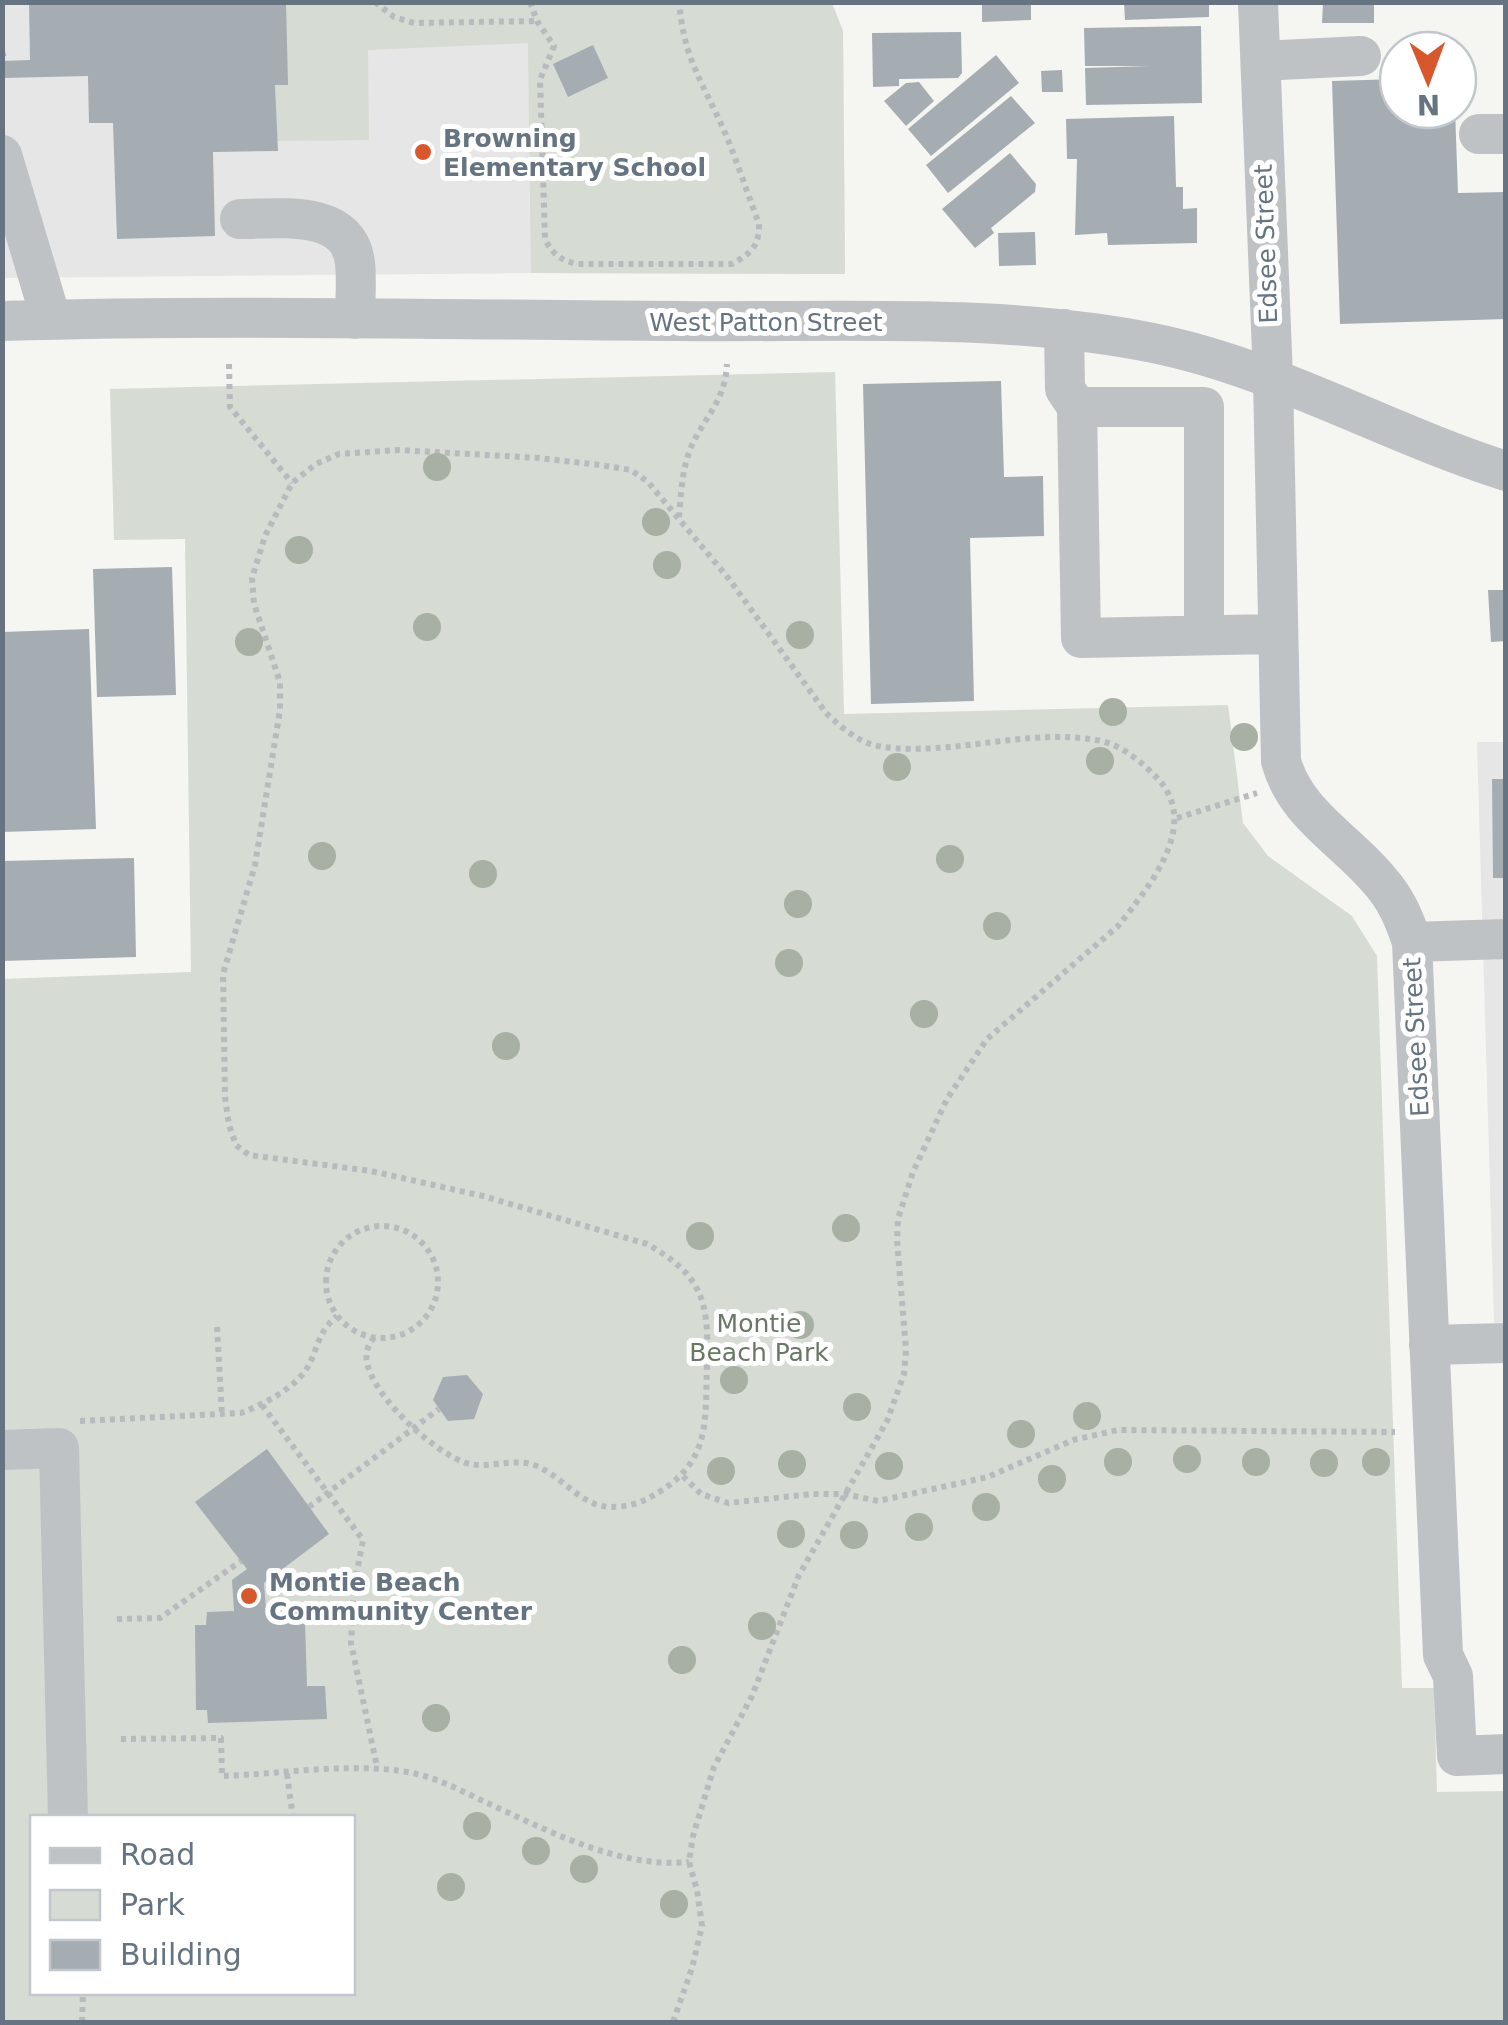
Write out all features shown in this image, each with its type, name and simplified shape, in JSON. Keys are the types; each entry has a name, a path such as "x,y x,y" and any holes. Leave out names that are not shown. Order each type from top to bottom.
{"street":[{"name":"Edsee Street","path":"1258,2 1273,378 1278,736 1287,784 1309,812 1378,878 1401,909 1412,942 1443,1655 1453,1676 1456,1756 1506,1754"},
{"path":"1260,60 1361,56"},
{"path":"2,155 51,319"},
{"path":"240,219 316,219 343,237 355,258 355,319"},
{"name":"West Patton Street","path":"2,320 355,319 1064,328 1174,348 1273,378 1506,471"},
{"path":"1064,328 1065,389 1077,407 1081,638 1277,634"},
{"path":"1077,407 1204,407 1204,635"},
{"path":"1412,942 1506,939"},
{"path":"1430,1345 1506,1343"},
{"path":"2,1450 59,1448 68,1815"}],"path":[{"path":"375,2 394,17 414,23 537,21"},
{"path":"530,2 554,46 540,80 548,246 563,261 578,264 732,264 752,253 759,239 759,224 717,114 691,67 679,2"},
{"path":"230,364 230,407 292,483"},
{"path":"679,518 681,486 691,446 716,409 727,364"},
{"path":"374,1338 366,1353 370,1370 414,1430 440,1452 471,1464 534,1465 599,1506 641,1502 683,1476 698,1454 707,1420 708,1346 702,1298 694,1278 671,1258 647,1244 484,1196 371,1171 269,1160 249,1155 236,1145 225,1097 223,974 255,864 280,710 280,682 254,604 252,578 265,536 292,483 316,464 357,451 448,452 630,470 648,482 679,518 826,713 845,732 878,747 926,750 1026,740 1099,740 1131,754 1168,790 1177,818 1162,860 1127,916 987,1039 932,1129 913,1172 898,1219 897,1240 906,1350 904,1374 886,1421 799,1575 752,1696 714,1768 689,1862 698,1890 702,1926 673,2022"},
{"path":"1177,818 1287,784"},
{"path":"384,1226 403,1230 420,1240 432,1256 438,1274 438,1294 418,1326 400,1336 374,1338 349,1328 337,1316 326,1284 334,1253 348,1238 365,1228 384,1226"},
{"path":"74,1421 222,1415 262,1405 301,1376 322,1329 337,1316"},
{"path":"218,1327 222,1415"},
{"path":"262,1405 363,1540 354,1587 352,1643 377,1768"},
{"path":"310,1507 439,1409"},
{"path":"683,1476 701,1494 728,1503 813,1494 845,1494 878,1501 988,1478 1074,1440 1118,1430 1395,1432"},
{"path":"117,1619 160,1618 240,1561"},
{"path":"121,1739 220,1738 222,1776 377,1768 422,1775 571,1840 626,1857 666,1864 689,1862"},
{"path":"288,1774 293,1815"},
{"path":"82,2022 83,1995"}],"shaded area":[{"name":"Browning Elementary School","path":"2,3 832,3 843,31 845,274 3,278"},
{"path":"1477,742 1506,742 1506,1322 1494,1323"}],"green space":[{"path":"286,3 832,3 843,31 845,274 531,273 528,43 368,50 369,140 277,141 275,85"},
{"name":"Montie Beach Park","path":"835,372 844,714 1228,705 1243,823 1268,856 1352,916 1377,956 1402,1688 1434,1688 1437,1792 1505,1791 1505,2022 3,2022 2,979 191,972 185,539 114,540 110,389"}],"building":[{"path":"29,2 286,2 288,85 275,85 278,151 213,152 215,236 117,239 113,123 89,123 88,76 3,78 2,61 30,60"},
{"path":"982,2 1031,2 1031,20 982,22"},
{"path":"1124,2 1209,2 1209,17 1125,20"},
{"path":"1323,2 1374,2 1374,23 1322,23"},
{"path":"1201,26 1202,103 1086,105 1085,68 1149,66 1085,66 1084,28"},
{"path":"961,32 962,73 958,78 899,79 899,86 873,87 872,33"},
{"path":"593,45 608,78 568,97 553,64"},
{"path":"996,55 1019,83 931,156 908,129"},
{"path":"1062,70 1063,92 1042,92 1041,71"},
{"path":"1378,80 1378,130 1456,130 1458,193 1506,192 1506,319 1340,324 1332,81"},
{"path":"919,82 934,101 906,126 884,101 906,83"},
{"path":"1011,96 1035,123 948,193 926,165"},
{"path":"1174,116 1176,187 1183,187 1183,209 1197,208 1197,243 1108,245 1107,233 1075,235 1077,159 1067,159 1066,119"},
{"path":"1010,153 1036,184 1035,192 991,228 994,233 975,248 942,209"},
{"path":"1035,232 1036,265 999,266 998,233"},
{"path":"1001,381 1004,477 1043,476 1044,536 970,538 974,701 871,704 863,384"},
{"path":"172,567 176,695 97,697 93,569"},
{"path":"1488,590 1506,590 1506,641 1491,642"},
{"path":"89,629 96,829 2,832 2,632"},
{"path":"1492,779 1506,779 1506,878 1493,878"},
{"path":"134,858 136,957 2,961 2,861"},
{"path":"467,1375 483,1394 474,1419 448,1421 433,1400 443,1377"},
{"name":"Montie Beach Community Center","path":"267,1449 329,1534 264,1583 266,1610 293,1610 292,1623 305,1623 307,1686 325,1686 327,1719 208,1723 207,1710 196,1710 195,1625 206,1625 207,1612 234,1611 232,1580 247,1569 195,1502"}],"place":[{"name":"Browning Elementary School","path":"423,152"},
{"name":"Montie Beach Community Center","path":"249,1596"}]}
